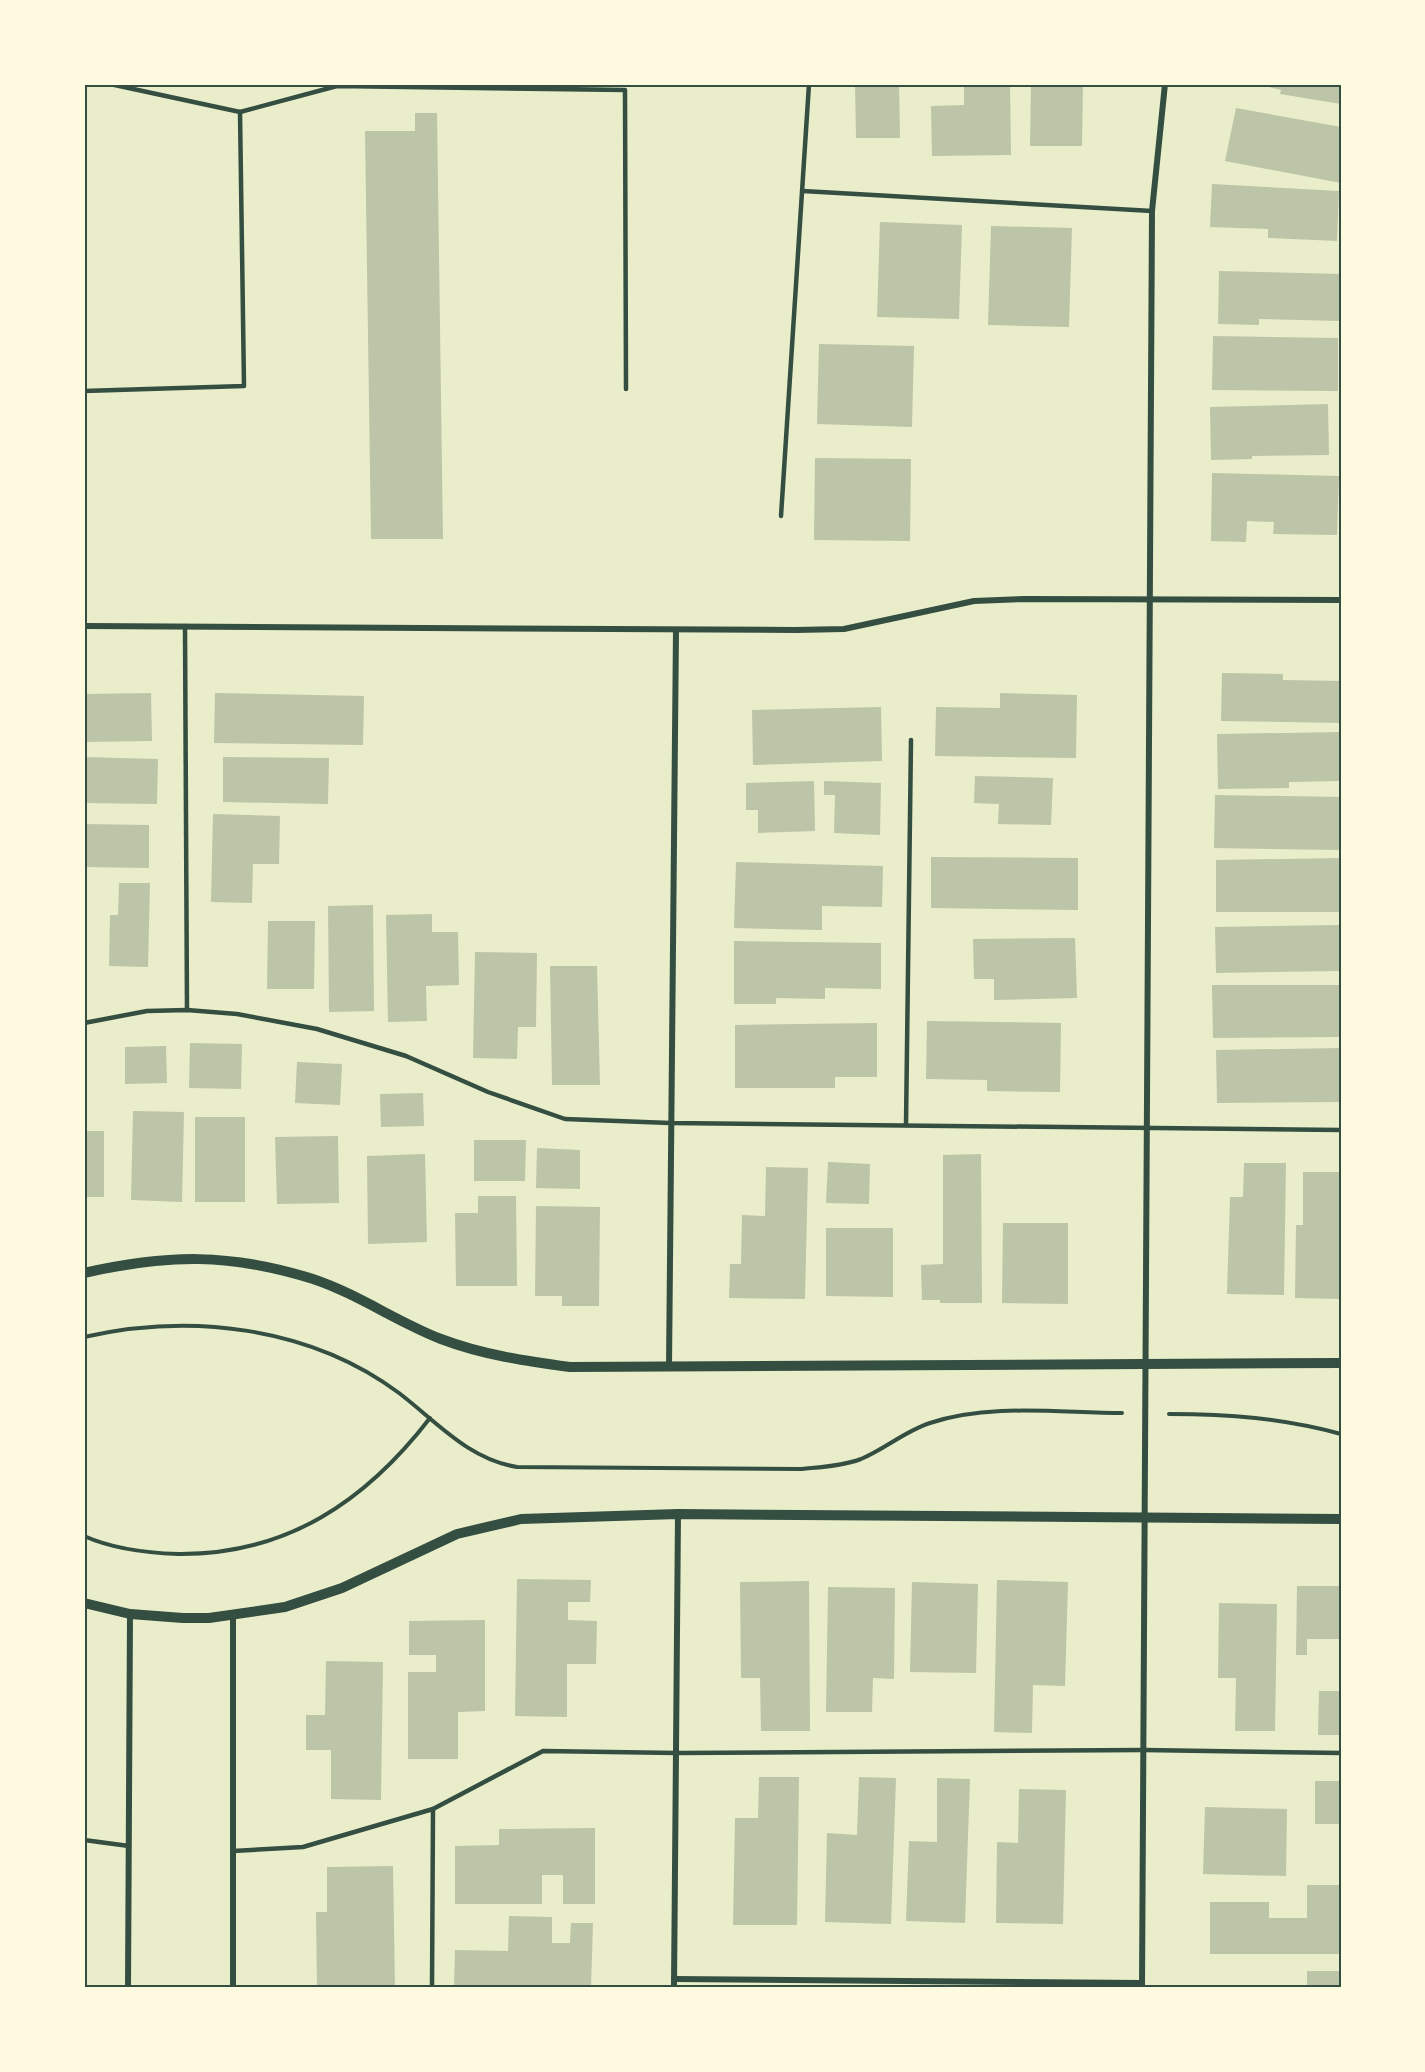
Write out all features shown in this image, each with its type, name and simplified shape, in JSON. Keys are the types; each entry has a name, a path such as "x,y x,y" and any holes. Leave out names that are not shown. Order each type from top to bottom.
{"street":[{"path":"674,1979 1142,1985 1152,211 1165,84"},
{"path":"84,626 844,629 974,601 1341,600"},
{"path":"669,1366 676,630"},
{"path":"84,1274 167,1258 202,1257 242,1262 314,1280 441,1339 514,1360 570,1366 1341,1363"},
{"path":"674,1988 678,1514"},
{"path":"84,1603 129,1614 183,1618 232,1615 304,1602 342,1588 435,1542 500,1522 678,1514 1341,1519"},
{"path":"128,1988 129,1614"},
{"path":"232,1615 232,1988"}],"lane":[{"path":"110,84 240,112 337,86 625,90 626,389"},
{"path":"781,516 809,84"},
{"path":"84,391 244,386 240,112"},
{"path":"803,191 1152,211"},
{"path":"185,626 187,1010"},
{"path":"906,1125 911,740"},
{"path":"84,1023 147,1011 187,1010 237,1014 317,1029 406,1056 488,1092 565,1119 670,1123 1341,1130"},
{"path":"233,1851 303,1847 433,1809 543,1751 677,1753 1144,1750 1341,1753"},
{"path":"432,1988 433,1809"},
{"path":"84,1840 129,1846"}],"path":[{"path":"84,1337 149,1326 192,1324 235,1328 277,1337 322,1352 361,1369 430,1418 465,1449 500,1465 517,1467 802,1469 830,1467 860,1459 929,1423 959,1416 988,1412 1105,1413"},
{"path":"1170,1414 1228,1414 1274,1419 1341,1434"},
{"path":"84,1536 127,1549 201,1554 241,1549 278,1538 313,1523 372,1484 430,1418"}],"building":[{"path":"855,84 899,84 900,138 856,138"},
{"path":"964,84 1010,84 1011,155 932,156 931,106 964,105"},
{"path":"1031,84 1083,84 1082,146 1030,146"},
{"path":"1256,84 1341,84 1341,104 1280,94 1281,90"},
{"path":"1236,108 1341,127 1341,183 1225,161"},
{"path":"415,113 437,113 443,539 371,539 365,131 415,131"},
{"path":"1212,184 1339,191 1337,241 1268,238 1268,229 1210,227"},
{"path":"880,222 962,225 959,319 877,317"},
{"path":"991,226 1072,228 1069,327 988,325"},
{"path":"1219,271 1341,274 1340,321 1259,319 1259,325 1218,324"},
{"path":"1213,336 1338,338 1338,391 1212,390"},
{"path":"819,344 914,346 912,427 817,424"},
{"path":"1328,404 1329,455 1252,456 1252,459 1211,460 1210,407"},
{"path":"815,458 911,459 910,541 814,540"},
{"path":"1212,473 1339,476 1337,535 1273,534 1274,522 1247,521 1246,542 1211,541"},
{"path":"1222,673 1283,674 1283,680 1341,681 1341,723 1221,721"},
{"path":"151,693 152,741 84,742 84,694"},
{"path":"215,693 364,696 363,745 214,743"},
{"path":"1000,693 1077,695 1076,758 935,756 936,707 1000,708"},
{"path":"881,707 882,761 753,765 752,710"},
{"path":"1341,732 1341,781 1289,782 1289,788 1218,789 1217,734"},
{"path":"84,757 158,759 157,804 84,803"},
{"path":"223,757 329,758 328,804 223,802"},
{"path":"975,776 1053,778 1051,825 998,824 999,804 974,803"},
{"path":"814,781 815,831 758,833 758,810 746,810 746,783"},
{"path":"824,781 881,783 880,835 834,833 835,795 824,795"},
{"path":"1215,795 1341,797 1341,850 1214,848"},
{"path":"213,814 280,816 279,864 253,864 252,903 211,902"},
{"path":"84,824 149,825 149,868 84,867"},
{"path":"931,857 1078,858 1078,910 931,908"},
{"path":"1341,858 1341,912 1216,912 1216,860"},
{"path":"736,862 883,866 882,907 822,906 822,930 734,928"},
{"path":"119,883 150,883 148,967 109,966 110,915 118,915"},
{"path":"373,905 374,1011 329,1012 328,906"},
{"path":"432,914 432,932 458,932 459,985 426,986 427,1021 388,1022 386,915"},
{"path":"268,921 315,921 314,989 267,989"},
{"path":"1339,925 1339,971 1216,973 1215,927"},
{"path":"1075,938 1077,998 994,1000 994,979 974,979 973,939"},
{"path":"734,941 881,943 881,989 825,988 825,999 776,998 776,1004 734,1004"},
{"path":"475,952 537,953 536,1027 518,1027 517,1059 473,1058"},
{"path":"550,966 597,966 600,1085 552,1085"},
{"path":"1212,985 1340,985 1341,1037 1213,1038"},
{"path":"927,1021 1061,1023 1060,1092 987,1091 987,1080 926,1079"},
{"path":"877,1023 877,1077 835,1077 835,1088 735,1088 735,1025"},
{"path":"190,1043 242,1044 241,1089 189,1088"},
{"path":"166,1046 167,1083 125,1084 125,1047"},
{"path":"1341,1048 1341,1102 1217,1103 1216,1050"},
{"path":"297,1062 342,1064 340,1105 295,1103"},
{"path":"423,1093 424,1126 381,1127 380,1094"},
{"path":"133,1111 184,1112 182,1202 131,1200"},
{"path":"195,1117 245,1117 245,1202 195,1202"},
{"path":"84,1131 104,1131 104,1197 84,1197"},
{"path":"338,1136 339,1203 277,1204 275,1137"},
{"path":"474,1140 526,1140 525,1181 474,1181"},
{"path":"537,1148 580,1150 580,1189 536,1188"},
{"path":"425,1154 427,1242 368,1244 367,1156"},
{"path":"981,1154 982,1303 940,1303 940,1300 922,1300 921,1265 943,1264 943,1155"},
{"path":"828,1162 870,1164 869,1204 826,1203"},
{"path":"1244,1163 1286,1163 1284,1295 1227,1294 1230,1197 1243,1197"},
{"path":"766,1167 808,1168 805,1299 729,1298 730,1264 741,1264 742,1215 765,1216"},
{"path":"1303,1172 1341,1172 1341,1299 1295,1298 1296,1225 1303,1225"},
{"path":"478,1196 516,1196 517,1286 456,1286 455,1213 478,1213"},
{"path":"536,1206 600,1207 599,1306 562,1306 562,1296 535,1296"},
{"path":"1003,1223 1068,1223 1068,1304 1002,1303"},
{"path":"826,1228 893,1228 893,1297 826,1296"},
{"path":"517,1579 591,1580 590,1602 568,1602 568,1620 597,1621 596,1664 567,1664 567,1717 515,1716"},
{"path":"997,1580 1068,1582 1065,1686 1033,1685 1032,1733 994,1732"},
{"path":"809,1581 810,1731 761,1731 760,1678 741,1678 740,1582"},
{"path":"912,1582 978,1584 976,1673 910,1672"},
{"path":"1297,1586 1341,1586 1341,1639 1307,1639 1307,1655 1296,1655"},
{"path":"828,1587 895,1588 894,1679 873,1678 872,1712 826,1712"},
{"path":"1219,1603 1277,1604 1275,1731 1235,1731 1236,1678 1218,1678"},
{"path":"485,1620 485,1711 458,1712 458,1759 408,1759 408,1672 436,1672 436,1655 409,1655 409,1621"},
{"path":"326,1661 383,1662 381,1800 331,1799 331,1750 306,1750 306,1715 325,1715"},
{"path":"1319,1691 1341,1691 1341,1735 1318,1735"},
{"path":"759,1777 799,1777 797,1925 733,1925 735,1818 758,1818"},
{"path":"859,1777 896,1778 891,1924 825,1922 827,1833 857,1835"},
{"path":"937,1778 970,1779 965,1923 906,1921 909,1841 937,1842"},
{"path":"1315,1781 1341,1781 1341,1824 1315,1824"},
{"path":"1019,1789 1066,1790 1063,1924 996,1923 997,1842 1018,1843"},
{"path":"1205,1807 1287,1809 1286,1876 1203,1874"},
{"path":"595,1828 595,1904 563,1904 563,1875 542,1875 542,1904 455,1904 455,1846 499,1845 499,1829"},
{"path":"393,1866 395,1988 317,1988 316,1912 327,1912 327,1867"},
{"path":"1307,1885 1341,1885 1341,1954 1210,1954 1210,1902 1269,1902 1269,1918 1307,1918"},
{"path":"509,1916 552,1917 552,1943 570,1943 571,1923 593,1923 591,1988 454,1988 455,1950 508,1951"},
{"path":"1307,1971 1341,1971 1341,1988 1307,1988"}]}
